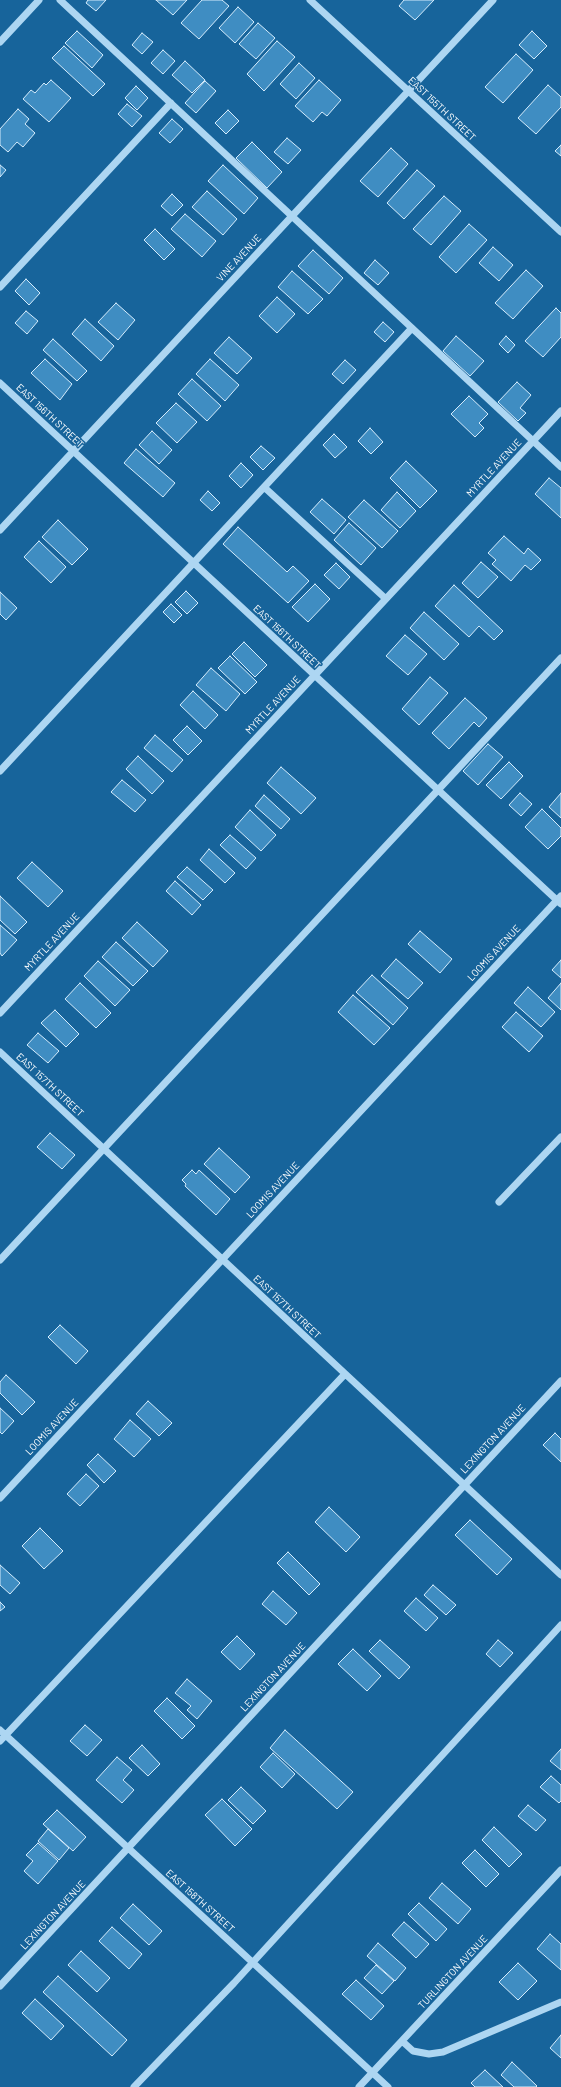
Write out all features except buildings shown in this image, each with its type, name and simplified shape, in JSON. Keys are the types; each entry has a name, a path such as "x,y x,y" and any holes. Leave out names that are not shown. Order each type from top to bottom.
{"street":[{"path":"0,42 39,0"},
{"path":"60,0 561,467"},
{"name":"EAST 155TH STREET","path":"310,0 561,232"},
{"name":"VINE AVENUE","path":"0,530 493,0"},
{"path":"0,287 171,103"},
{"path":"0,771 412,328"},
{"name":"EAST 156TH STREET","path":"0,384 438,790 560,900"},
{"name":"MYRTLE AVENUE","path":"0,1013 561,411"},
{"path":"264,487 386,599"},
{"path":"0,1260 561,658"},
{"name":"LOOMIS AVENUE","path":"0,1498 222,1259 560,900"},
{"name":"EAST 157TH STREET","path":"0,1052 561,1575"},
{"path":"499,1202 561,1137"},
{"path":"0,1741 345,1374"},
{"name":"LEXINGTON AVENUE","path":"0,1986 561,1381"},
{"path":"134,2087 252,1962 561,1625"},
{"name":"EAST 158TH STREET","path":"0,1730 388,2087"},
{"name":"TURLINGTON AVENUE","path":"359,2087 561,1870"},
{"path":"402,2040 413,2051 429,2054 443,2052 561,2002"}]}
